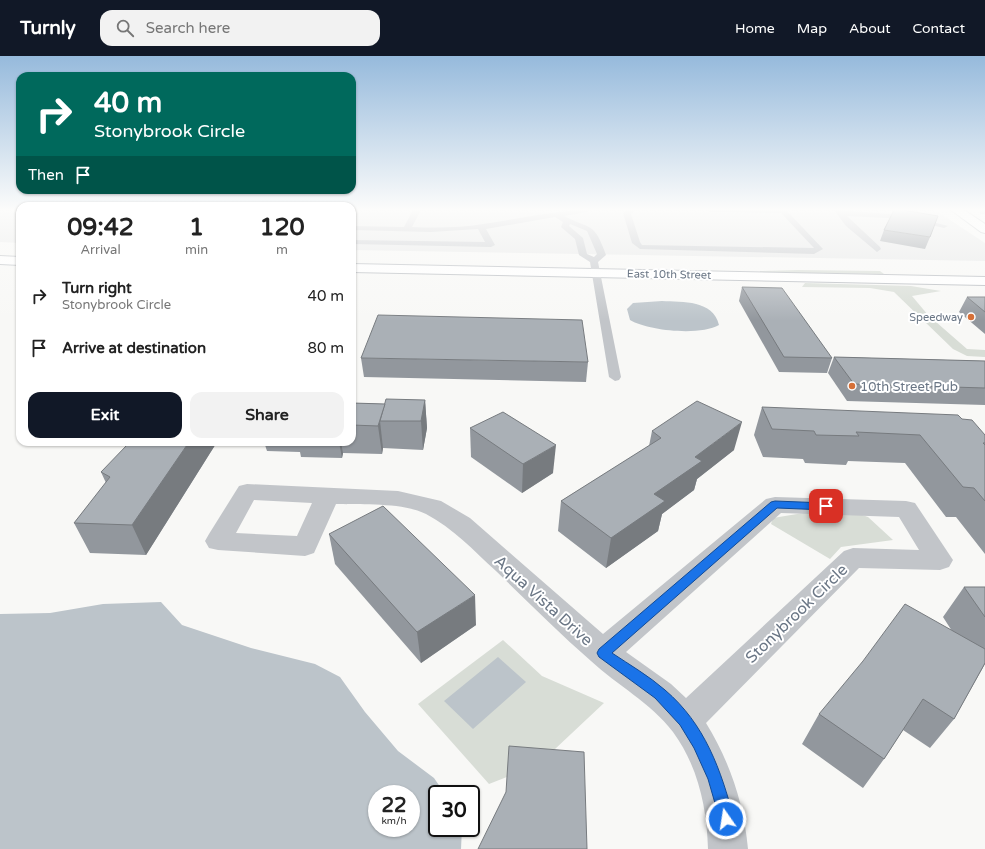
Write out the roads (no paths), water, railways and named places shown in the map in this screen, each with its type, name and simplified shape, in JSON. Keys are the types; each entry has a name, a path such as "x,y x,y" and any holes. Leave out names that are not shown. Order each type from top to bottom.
{"main road":[{"path":"0,250 16,250"},
{"name":"East 10th Street","path":"356,257 985,280"},
{"path":"0,260 16,261"},
{"name":"East 10th Street","path":"356,268 595,265 985,270"}],"street":[{"name":"Aqua Vista Drive","path":"327,496 398,499 424,504 447,515 461,524 603,653 660,694 685,721 699,743 716,778 726,819 728,849"},
{"name":"Stonybrook Circle","path":"603,653 775,505 906,509 940,560 854,558 685,721"}],"lane":[{"path":"582,247 583,255 595,265 615,377"},
{"path":"595,265 602,255 599,247"},
{"path":"640,247 814,251 819,249 817,247"}],"place":[{"name":"Speedway","path":"971,317"},
{"name":"10th Street Pub","path":"852,386"}]}
